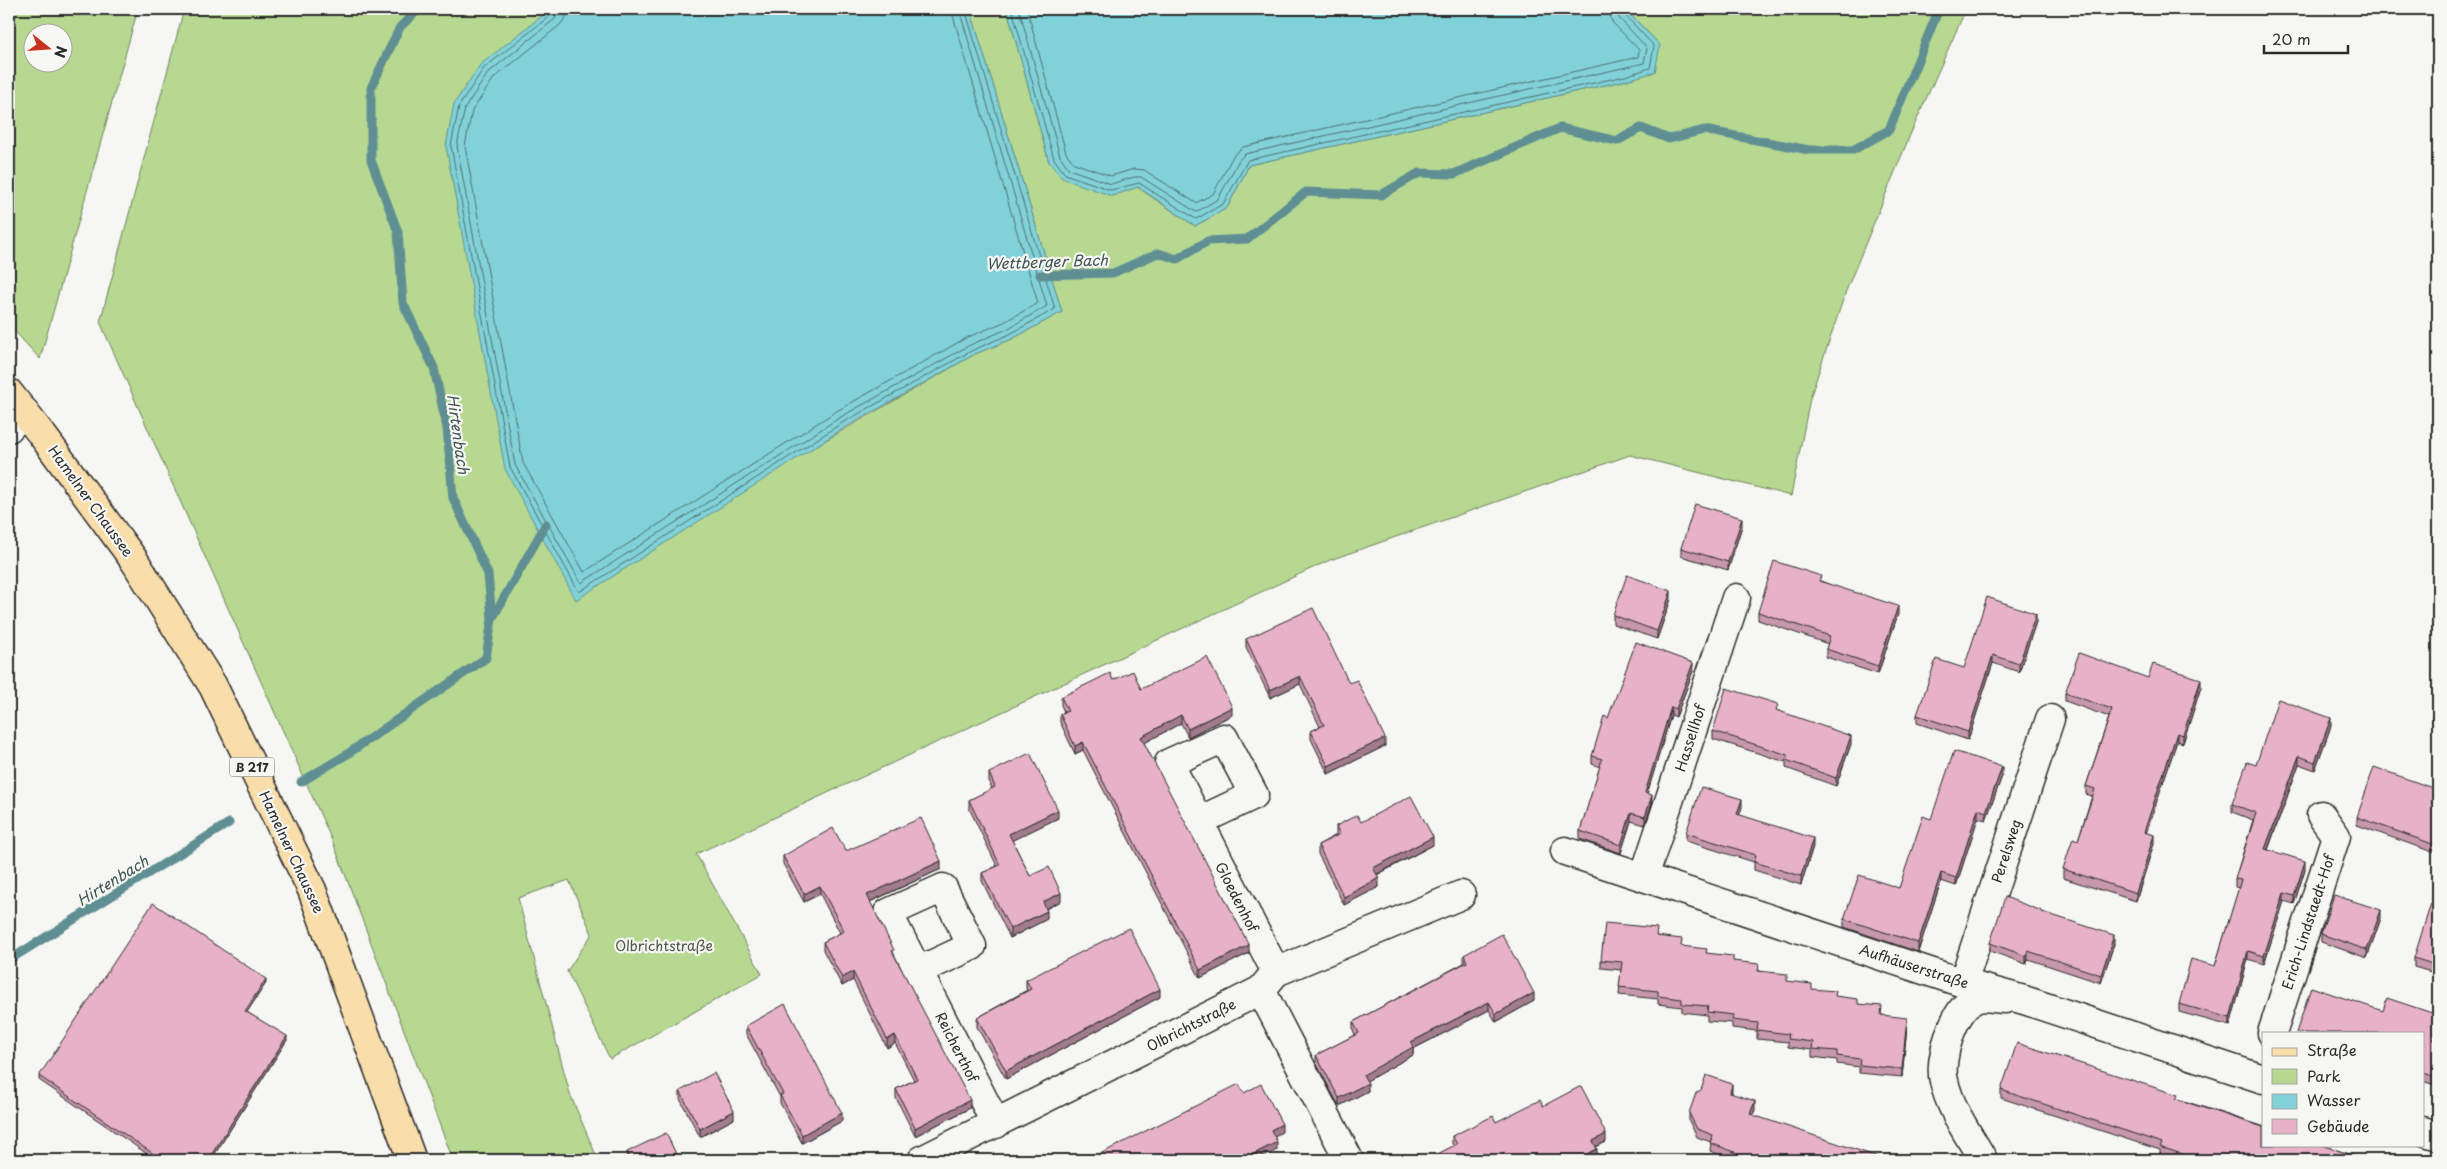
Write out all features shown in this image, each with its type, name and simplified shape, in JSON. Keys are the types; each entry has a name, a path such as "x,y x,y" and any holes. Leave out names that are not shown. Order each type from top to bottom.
{"main road":[{"name":"Hamelner Chaussee","path":"14,411 134,560 213,686 312,890 412,1160"}],"street":[{"name":"Hassellhof","path":"1644,877 1736,598"},
{"name":"Perelsweg","path":"1963,983 2050,719"},
{"name":"Erich-Lindstaedt-Hof","path":"2272,1032 2336,836 2321,815"},
{"name":"Gloedenhof","path":"1199,821 1268,981 1349,1160"},
{"name":"Aufhäuserstraße","path":"1565,851 1963,983 2261,1072"},
{"name":"Olbrichtstraße","path":"922,1160 996,1124 1268,981 1461,895"},
{"name":"Reicherthof","path":"918,971 996,1124"},
{"path":"1983,1160 1952,1105 1943,1080 1944,1054 1958,1013 1977,998 2024,1000"},
{"path":"2424,1131 2438,1136"}],"green space":[{"path":"9,9 138,9 40,359 9,325"},
{"path":"184,9 554,9 548,11 800,455 975,354 1012,339 1062,312 970,9 1007,9 1049,162 1111,196 1137,187 1195,226 1227,208 1249,165 1627,80 1660,45 1625,9 1966,9 1910,135 1846,291 1810,398 1791,496 1630,455 1330,560 696,854 762,974 610,1059 567,971 592,934 569,880 518,898 570,1094 598,1160 453,1160 334,845 100,322"}],"water":[{"path":"554,9 970,9 1062,312 1012,339 975,354 844,428 576,600 505,469 446,146 454,104 480,65 548,11"},
{"path":"1007,9 1625,9 1660,45 1655,72 1627,80 1249,165 1227,208 1195,226 1138,187 1112,196 1062,178 1049,162"}],"building":[{"path":"1695,504 1742,518 1728,562 1681,548"},
{"path":"1774,561 1821,576 1819,581 1898,606 1878,666 1826,649 1830,636 1758,612"},
{"path":"1627,575 1671,591 1657,631 1613,615"},
{"path":"1987,597 2036,614 2019,664 1993,655 1968,732 1917,715 1936,659 1964,668"},
{"path":"1313,608 1349,683 1357,680 1385,738 1328,766 1311,731 1324,725 1300,676 1270,690 1246,639"},
{"path":"1636,642 1693,663 1676,709 1671,707 1645,793 1652,795 1645,817 1631,813 1621,845 1580,831 1602,759 1592,756 1604,716 1608,718"},
{"path":"2079,653 2148,678 2153,664 2201,679 2183,735 2177,733 2144,832 2154,835 2136,893 2063,869 2073,838 2078,840 2095,789 2086,786 2112,709 2065,693"},
{"path":"1207,657 1232,707 1188,729 1181,715 1141,737 1249,945 1200,970 1083,742 1075,746 1060,714 1068,711 1061,697 1110,673 1113,680 1133,671 1141,689"},
{"path":"1726,688 1778,704 1776,710 1851,736 1836,778 1786,760 1788,755 1713,731"},
{"path":"2278,699 2331,718 2315,762 2299,756 2265,849 2305,861 2294,896 2284,893 2264,956 2248,951 2230,1018 2179,1004 2191,959 2215,966 2241,880 2235,879 2256,813 2232,804 2247,762 2256,765"},
{"path":"1954,751 2002,767 1986,812 1978,809 1956,878 1941,873 1918,943 1844,919 1859,875 1899,888 1923,816 1931,819"},
{"path":"1030,753 1058,810 1009,834 1030,876 1049,867 1061,893 1043,902 1047,911 1010,929 982,873 1000,865 969,800 995,787 989,773"},
{"path":"2374,767 2438,790 2438,846 2357,817"},
{"path":"1701,787 1742,799 1737,814 1813,838 1801,876 1754,862 1756,855 1686,833"},
{"path":"1411,796 1433,837 1373,868 1379,878 1344,897 1318,845 1340,834 1336,826 1357,815 1361,822"},
{"path":"921,818 941,861 867,895 894,950 892,951 970,1100 915,1128 896,1089 917,1079 895,1035 887,1039 853,972 842,978 823,942 844,931 820,886 804,894 783,856 833,828 846,851"},
{"path":"2334,895 2381,910 2367,950 2321,934"},
{"path":"2005,897 2042,912 2114,935 2101,975 2028,951 2026,956 1990,943"},
{"path":"153,903 266,979 245,1011 287,1036 208,1160 164,1160 39,1076"},
{"path":"2431,903 2438,905 2438,966 2414,958"},
{"path":"1605,923 1657,928 1656,936 1682,939 1681,946 1707,949 1706,953 1733,956 1733,961 1759,964 1758,971 1787,974 1787,981 1812,984 1812,989 1836,991 1835,996 1858,999 1858,1004 1882,1006 1881,1015 1907,1018 1902,1069 1859,1065 1860,1059 1837,1056 1837,1051 1812,1049 1813,1042 1788,1039 1789,1034 1757,1030 1758,1023 1732,1020 1733,1015 1707,1012 1708,1006 1682,1004 1682,999 1658,996 1658,991 1619,987 1622,962 1601,960"},
{"path":"1129,928 1160,989 1006,1071 977,1018 1031,989 1026,980"},
{"path":"1502,934 1534,993 1496,1014 1489,1002 1411,1042 1413,1047 1363,1075 1368,1083 1339,1098 1316,1055 1359,1033 1353,1022 1467,962 1464,955"},
{"path":"2311,987 2383,1011 2387,998 2438,1015 2438,1023 2433,1040 2438,1041 2438,1068 2435,1077 2424,1073 2424,1032 2296,1032"},
{"path":"785,1004 842,1113 802,1135 780,1095 783,1094 746,1026"},
{"path":"2017,1043 2178,1095 2176,1099 2262,1127 2262,1146 2324,1146 2368,1160 2201,1160 2160,1147 2162,1143 2001,1090"},
{"path":"714,1073 734,1111 700,1129 680,1091"},
{"path":"1706,1075 1732,1084 1730,1093 1755,1101 1750,1114 1887,1160 1733,1160 1735,1152 1710,1143 1713,1135 1697,1129 1689,1113 1696,1093 1701,1090"},
{"path":"1239,1084 1244,1093 1261,1084 1282,1124 1271,1130 1277,1142 1248,1157 1247,1160 1088,1160"},
{"path":"1581,1086 1606,1134 1593,1141 1597,1149 1575,1160 1426,1160 1457,1144 1452,1136 1493,1116 1496,1122 1540,1100 1543,1106"},
{"path":"666,1133 679,1160 632,1160 627,1152"}],"waterway":[{"name":"Hirtenbach","path":"301,782 346,755 486,658 492,619 488,574 453,498 447,428 434,368 403,303 398,232 371,160 371,88 400,27 419,9"},
{"name":"Wettberger Bach","path":"1040,275 1113,273 1158,253 1177,259 1208,241 1247,239 1306,192 1381,195 1419,173 1454,174 1560,128 1617,141 1641,128 1669,139 1704,130 1809,150 1853,150 1889,130 1939,9"},
{"name":"Wettberger Bach","path":"492,619 546,524"},
{"name":"Hirtenbach","path":"9,960 229,823"}]}
